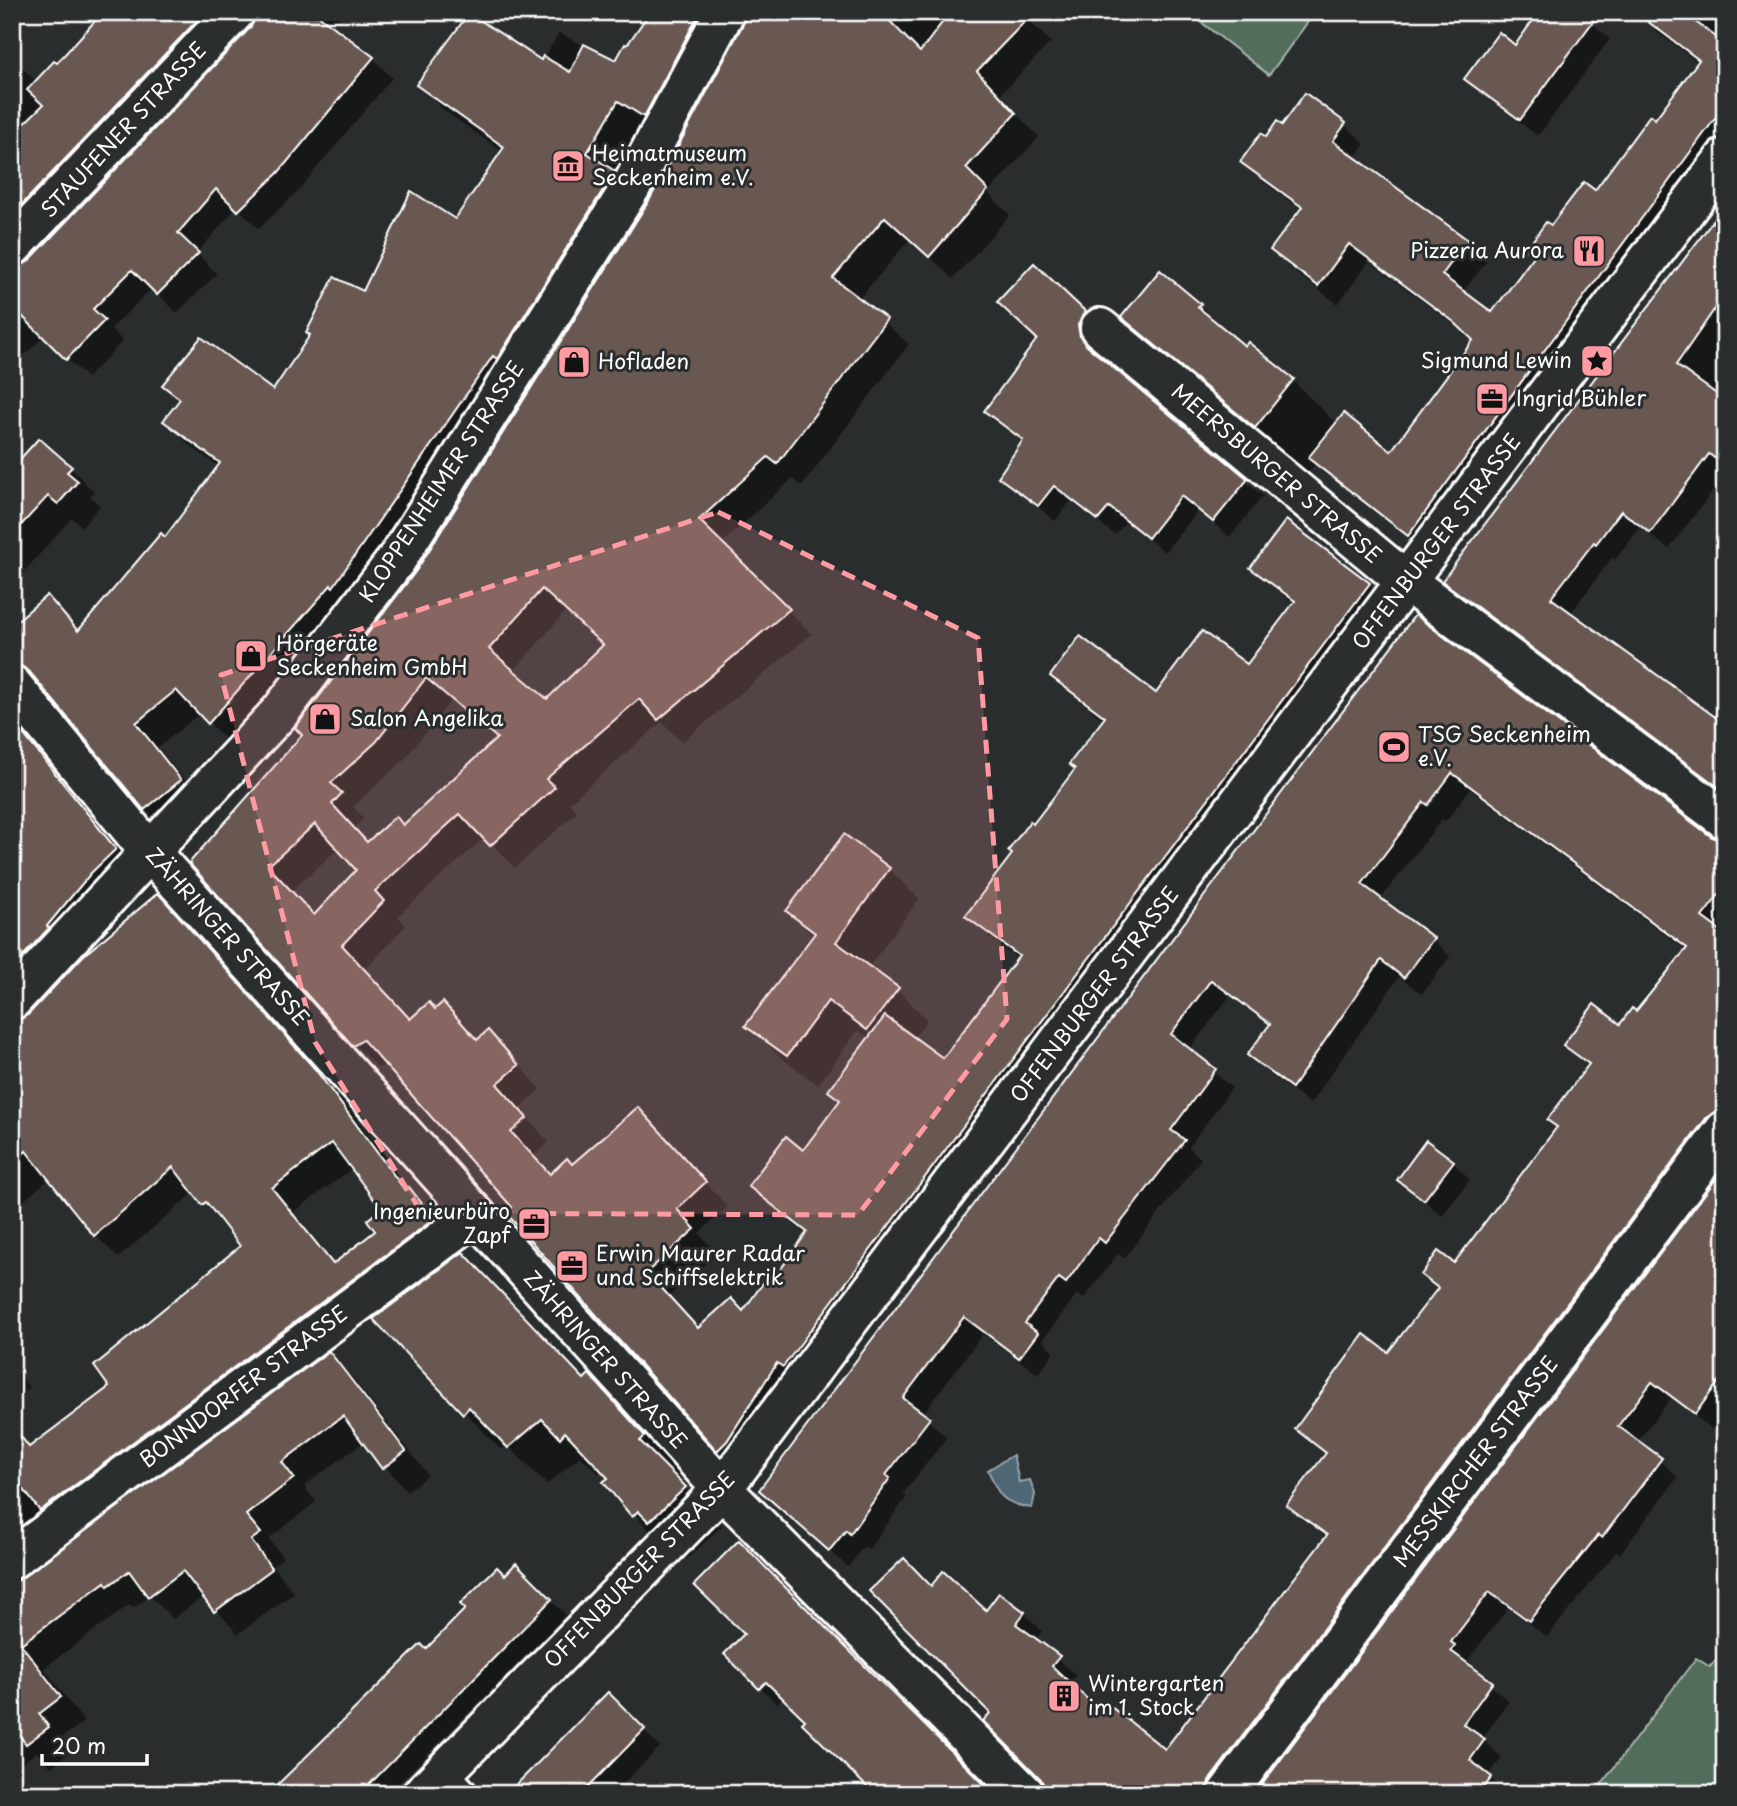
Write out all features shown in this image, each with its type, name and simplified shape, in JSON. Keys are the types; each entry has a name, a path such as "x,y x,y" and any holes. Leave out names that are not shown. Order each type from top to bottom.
{"street":[{"name":"STAUFENER STRASSE","path":"12,247 235,12"},
{"name":"KLOPPENHEIMER STRASSE","path":"12,1000 281,712 397,559 631,187 725,12"},
{"name":"OFFENBURGER STRASSE","path":"440,1788 722,1489 1725,158"},
{"name":"MEERSBURGER STRASSE","path":"1100,328 1407,582 1725,819"},
{"name":"ZÄHRINGER STRASSE","path":"12,685 150,852 722,1489 1026,1794"},
{"name":"MESSKIRCHER STRASSE","path":"1227,1794 1725,1130"},
{"name":"BONNDORFER STRASSE","path":"12,1559 475,1215"}],"highlighted area":[{"path":"718,512 978,638 1007,1019 858,1215 422,1213 315,1042 221,675"}],"green space":[{"path":"1188,12 1315,12 1269,75"},
{"path":"1725,1648 1725,1794 1594,1794 1696,1658 1710,1667"}],"water":[{"path":"1013,1455 1019,1482 1030,1480 1035,1494 1032,1508 1014,1504 1003,1497 988,1470"}],"building":[{"path":"103,12 205,12 12,215 12,135 43,105 27,90 54,61 57,63"},
{"path":"256,12 314,12 374,57 278,173 238,211 216,189 178,233 199,253 157,295 132,270 93,309 105,320 66,360 12,306 12,268 28,262 251,27"},
{"path":"650,12 700,12 644,117 618,101 587,153 615,171 497,359 493,356 333,587 331,585 208,724 176,690 136,723 181,780 144,810 29,671 12,664 12,625 47,595 78,631 161,533 165,537 220,463 163,421 180,399 162,385 201,337 273,390 310,335 306,333 334,277 363,291 411,191 455,219 504,147 416,85 469,13 541,60 543,56 570,72 584,44 616,60"},
{"path":"747,12 881,12 920,52 950,12 1034,12 977,71 1016,113 966,168 988,190 929,257 885,217 833,278 887,319 777,464 768,457 699,520 790,609 658,720 639,699 546,779 555,787 490,846 460,814 375,891 384,901 342,945 410,1019 429,1002 435,1009 443,1002 477,1040 488,1030 519,1065 497,1084 527,1118 511,1132 550,1174 567,1158 572,1164 638,1107 706,1182 677,1209 695,1229 647,1272 698,1328 731,1298 743,1311 768,1276 773,1280 807,1232 748,1186 786,1136 803,1150 840,1100 828,1091 885,1016 943,1058 1019,956 965,916 1012,854 1008,851 1030,821 1033,824 1075,769 1069,764 1105,717 1050,676 1080,636 1156,693 1202,631 1247,664 1295,601 1250,568 1286,520 1370,583 783,1367 777,1363 727,1441 717,1451 506,1213 512,1207 363,1040 353,1046 189,863 302,735 295,728 416,571 650,199","holes":["542,589 603,645 547,699 489,649","426,678 497,738 403,825 396,816 367,842 332,804 342,793 331,783 376,742","315,824 356,870 314,915 268,866"]},
{"path":"1539,12 1600,12 1520,120 1464,79 1499,32 1515,45"},
{"path":"1635,12 1682,12 1716,37 1725,26 1725,105 1408,536 1308,458 1344,413 1391,451 1473,340 1454,322 1349,244 1318,286 1270,250 1302,207 1240,162 1261,133 1266,137 1277,121 1282,125 1305,93 1346,123 1333,141 1468,240 1442,275 1492,312 1534,256 1526,250 1546,222 1551,225 1584,182 1595,190 1650,115 1655,119 1699,60"},
{"path":"1725,205 1725,294 1676,365 1725,400 1725,466 1709,454 1650,533 1621,511 1551,598 1725,724 1725,792 1442,581"},
{"path":"1034,263 1086,312 1078,325 1080,336 1086,345 1248,479 1213,522 1181,496 1148,538 1109,507 1098,520 1054,486 1038,506 998,477 1023,440 984,411 1037,339 997,302"},
{"path":"1160,270 1201,304 1198,307 1245,346 1248,342 1294,379 1255,428 1121,317"},
{"path":"39,438 72,467 67,472 78,481 58,504 48,496 12,535 12,468"},
{"path":"1415,615 1712,837 1725,840 1725,887 1702,917 1725,934 1725,1109 1707,1117 1209,1781 1206,1794 1046,1794 1041,1779 983,1721 990,1713 869,1591 904,1558 931,1586 943,1571 986,1610 999,1593 1025,1612 1016,1624 1060,1656 1052,1666 1100,1711 1106,1703 1165,1749 1327,1535 1286,1505 1326,1453 1295,1429 1364,1334 1388,1352 1438,1288 1421,1275 1438,1251 1454,1263 1557,1127 1547,1120 1589,1064 1563,1045 1594,1004 1620,1024 1632,1008 1636,1011 1687,948 1452,773 1428,805 1424,802 1362,884 1434,938 1404,978 1381,960 1292,1088 1247,1055 1270,1024 1211,980 1171,1034 1216,1069 1171,1130 1185,1140 1105,1243 1099,1238 1066,1283 1059,1278 1025,1323 1038,1333 1019,1358 964,1317 903,1398 930,1418 886,1475 890,1478 850,1534 846,1530 829,1551 759,1490"},
{"path":"12,720 116,849 91,873 47,926 49,928 12,968"},
{"path":"844,834 890,868 836,942 899,988 867,1030 828,1001 787,1056 745,1026 815,933 786,911"},
{"path":"158,893 315,1069 405,1190 409,1187 434,1219 40,1511 12,1474 12,1425 29,1447 109,1387 94,1366 240,1246 206,1202 202,1205 173,1167 94,1236 26,1151 12,1163 12,1021 28,1015 83,956","holes":["332,1143 381,1209 367,1220 375,1231 333,1264 272,1188"]},
{"path":"1426,1140 1454,1161 1424,1200 1397,1180"},
{"path":"1725,1167 1725,1373 1695,1414 1652,1382 1618,1426 1662,1458 1602,1538 1598,1535 1529,1621 1489,1592 1451,1642 1455,1645 1451,1651 1493,1682 1463,1724 1485,1739 1470,1760 1492,1777 1479,1794 1255,1794"},
{"path":"463,1252 584,1379 589,1374 645,1436 640,1441 686,1487 649,1522 638,1511 632,1517 603,1482 608,1478 565,1432 560,1438 542,1419 508,1448 469,1407 463,1414 373,1319"},
{"path":"329,1351 406,1451 382,1469 343,1416 282,1462 294,1478 246,1515 261,1533 251,1540 272,1569 214,1612 183,1571 148,1597 129,1571 108,1586 105,1582 21,1644 61,1697 39,1714 49,1727 26,1744 16,1731 12,1733 12,1585"},
{"path":"739,1540 994,1794 874,1794 802,1723 805,1720 766,1682 759,1689 724,1654 744,1634 694,1585"},
{"path":"516,1563 552,1599 360,1794 268,1794 421,1644 426,1649 465,1609 460,1604 497,1567 505,1575"},
{"path":"608,1692 645,1729 592,1783 581,1794 507,1794"}],"place":[{"name":"Heimatmuseum Seckenheim e.V.","path":"568,166"},
{"name":"Pizzeria Aurora","path":"1589,251"},
{"name":"Sigmund Lewin","path":"1597,361"},
{"name":"Hofladen","path":"574,362"},
{"name":"Ingrid Bühler","path":"1492,399"},
{"name":"Hörgeräte Seckenheim GmbH","path":"251,656"},
{"name":"Salon Angelika","path":"325,719"},
{"name":"TSG Seckenheim e.V.","path":"1394,747"},
{"name":"Ingenieurbüro Zapf","path":"534,1224"},
{"name":"Erwin Maurer Radar und Schiffselektrik","path":"572,1266"},
{"name":"Wintergarten im 1. Stock","path":"1064,1696"}]}
